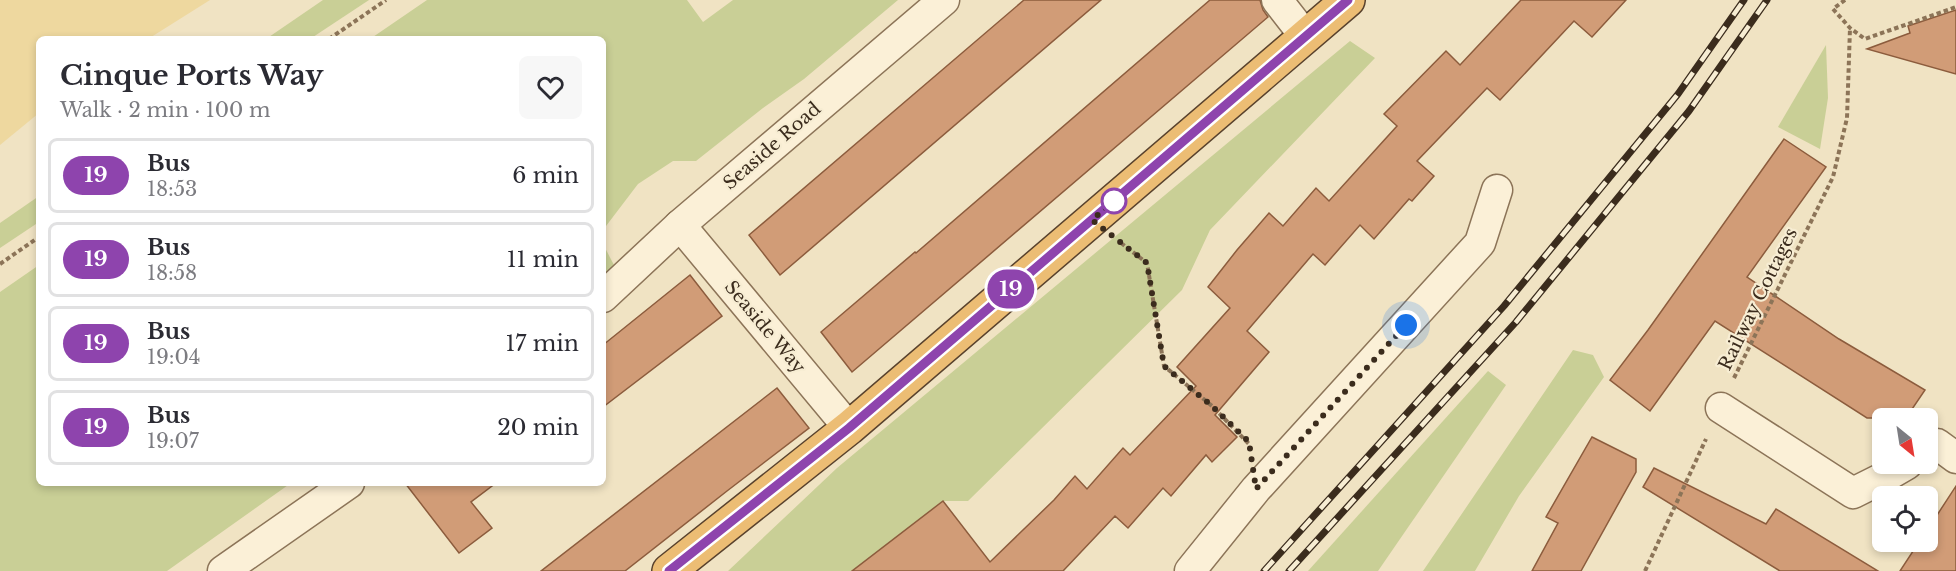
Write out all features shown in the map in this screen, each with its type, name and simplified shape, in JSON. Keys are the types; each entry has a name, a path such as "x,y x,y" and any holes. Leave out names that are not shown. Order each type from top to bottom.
{"highway":[{"path":"669,571 849,428 1348,0"}],"street":[{"name":"Seaside Road","path":"606,294 680,225 944,0"},
{"path":"1277,0 1305,36"},
{"path":"1190,571 1256,489 1480,243 1497,190"},
{"name":"Seaside Way","path":"680,225 849,428"},
{"path":"1721,408 1853,493 1890,474"},
{"path":"1938,445 1956,458"},
{"path":"223,571 346,486"}],"path":[{"path":"333,36 386,0"},
{"path":"1845,0 1833,9 1850,28 1865,39 1956,7"},
{"name":"Railway Cottages","path":"1645,571 1743,357 1833,177 1847,118 1850,28"},
{"path":"1092,220 1147,263 1164,366 1212,406 1249,442 1256,489"},
{"path":"0,264 36,239"}],"green space":[{"path":"323,0 369,0 315,36 270,36"},
{"path":"427,0 687,0 703,22 733,0 898,0 804,79 696,161 673,161 638,184 606,226 606,36 374,36"},
{"path":"1350,41 1375,58 1210,230 1182,290 968,501 943,501 852,571 728,571 837,468"},
{"path":"1826,45 1828,98 1820,149 1778,127"},
{"path":"36,198 36,224 0,248 0,223"},
{"path":"606,250 615,267 606,274"},
{"path":"36,267 36,486 287,486 167,571 0,571 0,292"},
{"path":"1573,350 1593,355 1604,377 1519,496 1475,571 1423,571"},
{"path":"1488,371 1506,385 1378,571 1308,571"}],"sand":[{"path":"0,0 210,0 153,36 36,36 36,115 0,145"}],"building":[{"path":"1024,0 1101,0 780,275 749,235"},
{"path":"1210,0 1260,0 1268,17 852,372 821,332"},
{"path":"1521,0 1626,0 1592,37 1574,21 1500,100 1487,88 1417,161 1434,176 1412,201 1409,199 1374,239 1360,225 1325,265 1313,254 1247,331 1269,352 1215,415 1237,437 1212,462 1206,455 1171,496 1163,488 1128,528 1115,516 1063,571 852,571 943,501 990,562 1054,500 1075,476 1087,489 1123,448 1130,455 1196,386 1177,367 1230,308 1208,287 1237,250 1269,213 1283,226 1316,188 1329,201 1397,126 1384,114 1446,51 1460,65"},
{"path":"1956,10 1956,74 1867,49 1910,33 1908,26"},
{"path":"1784,139 1826,167 1747,277 1839,339 1925,390 1913,408 1872,408 1872,418 1867,418 1715,321 1650,411 1610,380"},
{"path":"690,275 722,316 606,405 606,343"},
{"path":"777,388 809,428 625,571 541,571"},
{"path":"1592,437 1636,459 1636,472 1581,571 1532,571 1558,523 1546,517"},
{"path":"1654,468 1766,524 1776,509 1878,571 1780,571 1643,487"},
{"path":"407,486 492,486 471,502 492,528 459,553"},
{"path":"1956,486 1956,571 1900,571 1912,552 1938,552 1938,514"}],"railway":[{"path":"1264,571 1504,306 1678,94 1744,0"},
{"path":"1289,571 1516,322 1689,111 1767,0"}],"bus line":[{"name":"19","path":"669,571 849,428 1348,0"}],"route":[{"path":"1114,201 1092,220 1147,263 1164,366 1212,406 1249,442 1256,489 1406,325"}]}
